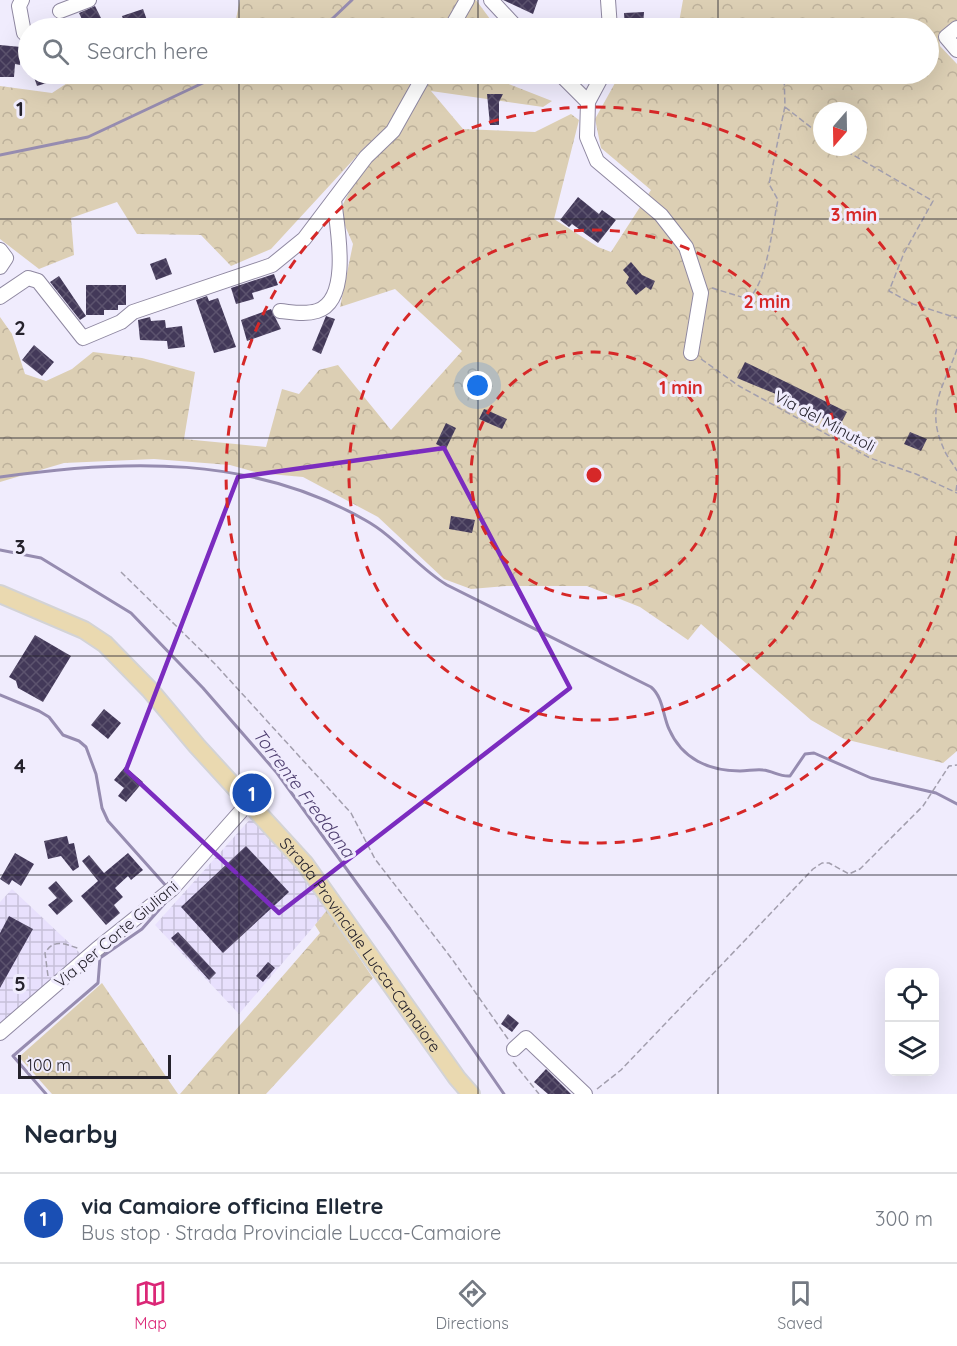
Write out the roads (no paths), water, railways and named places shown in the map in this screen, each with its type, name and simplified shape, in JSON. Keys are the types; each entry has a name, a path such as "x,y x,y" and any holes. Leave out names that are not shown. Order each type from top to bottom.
{"main road":[{"name":"Strada Provinciale Lucca-Camaiore","path":"0,594 56,616 105,644 305,864 457,1078 471,1094"}],"street":[{"path":"21,0 19,6 21,18"},
{"path":"60,11 88,0"},
{"path":"456,18 467,0"},
{"path":"491,0 508,18"},
{"path":"608,0 609,18"},
{"path":"957,28 946,38 957,50"},
{"path":"0,297 28,278 38,281 83,338 121,322 133,312 272,265 304,239 366,157 393,130 419,84"},
{"path":"570,84 588,102"},
{"path":"598,84 588,102 587,137 597,161 661,216 686,246 701,292 691,352"},
{"path":"280,311 303,313 320,311 335,294 340,254 334,200"},
{"path":"0,250 6,258 0,267"},
{"name":"Via per Corte Giuliani","path":"0,1033 93,952 172,889 250,801"},
{"path":"514,1049 526,1038 585,1094"}],"waterway":[{"path":"333,18 352,0"},
{"path":"0,155 88,137 201,84"},
{"path":"0,477 93,467 187,467 233,473 278,483 322,499 365,520 387,535 426,570 447,585 651,687 658,696 667,724 681,748 707,766 740,771 760,770 790,776 805,754 814,753 871,778 936,793 957,804"},
{"name":"Torrente Freddana","path":"0,550 41,558 131,613 203,688 277,773 390,929 504,1094"},
{"path":"0,695 49,717 63,735 79,741 86,747 96,774 102,808 108,821 167,887"},
{"path":"46,1094 13,1056 98,983 100,958 142,929 166,902"}],"place":[{"name":"via Camaiore officina Elletre","path":"252,793"}]}
